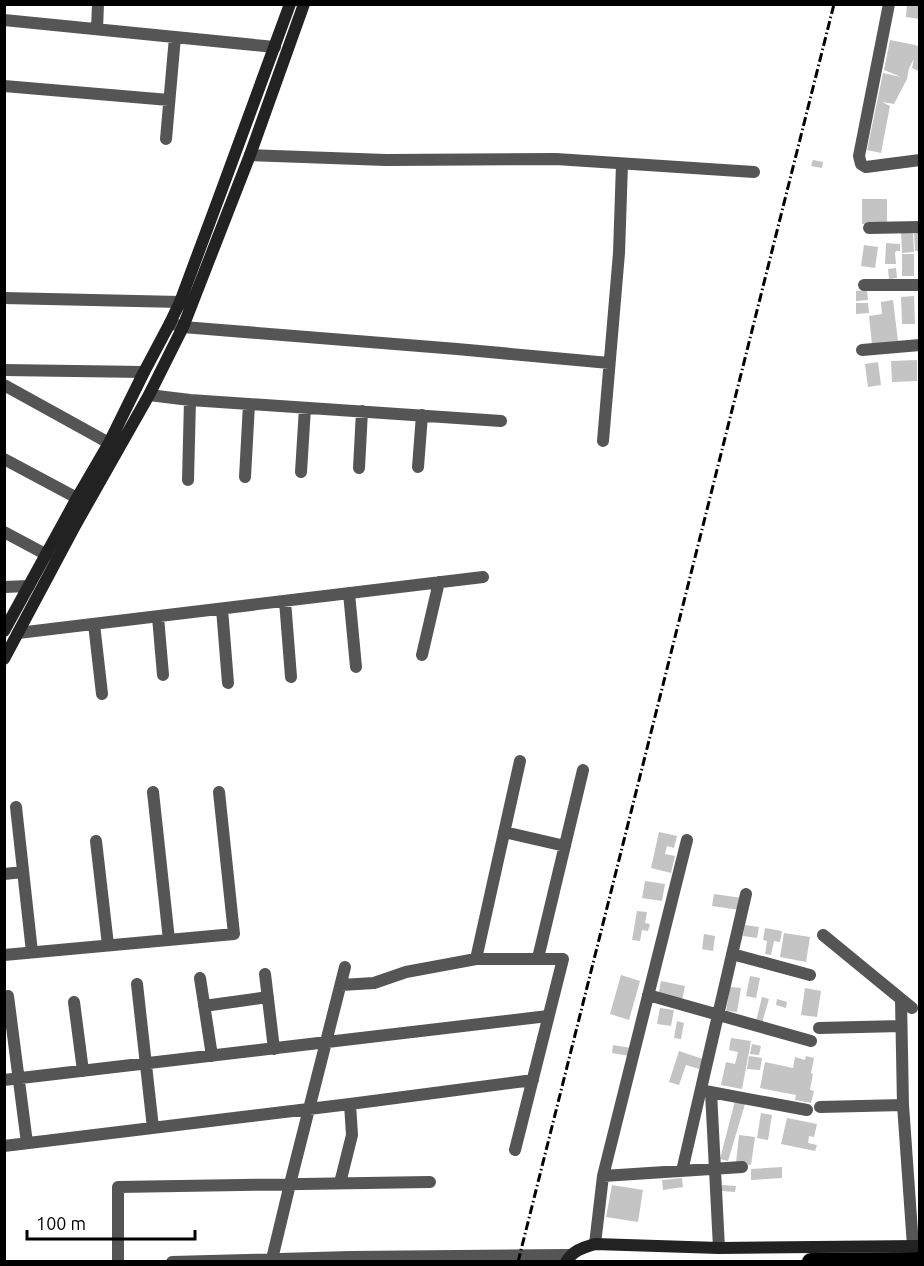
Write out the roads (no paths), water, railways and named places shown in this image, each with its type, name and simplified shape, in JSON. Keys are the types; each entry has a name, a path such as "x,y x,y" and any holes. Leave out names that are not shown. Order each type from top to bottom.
{"highway":[{"path":"811,1262 917,1251"}],"street":[{"path":"97,29 98,4"},
{"path":"4,659 76,524 149,395 183,327 186,304 290,4"},
{"path":"4,631 109,443 170,323 186,304 250,155 304,4"},
{"path":"889,4 859,156 861,164 866,167 920,160"},
{"path":"4,20 274,47"},
{"path":"166,139 175,37"},
{"path":"4,86 169,100"},
{"path":"250,155 386,160 556,159 754,172"},
{"path":"603,441 620,228 622,164"},
{"path":"869,228 920,227"},
{"path":"864,285 920,285"},
{"path":"4,298 186,304"},
{"path":"170,323 183,327 609,363"},
{"path":"862,350 920,345"},
{"path":"4,370 144,372"},
{"path":"4,385 109,443"},
{"path":"149,395 190,400 501,421"},
{"path":"188,480 190,400"},
{"path":"245,477 249,404"},
{"path":"301,472 305,408"},
{"path":"359,468 362,411"},
{"path":"418,467 422,415"},
{"path":"4,459 77,498"},
{"path":"4,531 47,555"},
{"path":"18,633 483,577"},
{"path":"422,655 439,582"},
{"path":"4,587 29,586"},
{"path":"349,593 356,667"},
{"path":"285,601 291,677"},
{"path":"222,609 228,684"},
{"path":"158,617 163,675"},
{"path":"94,624 102,694"},
{"path":"476,959 520,761"},
{"path":"538,958 583,770"},
{"path":"153,792 168,940"},
{"path":"4,955 234,934 219,792"},
{"path":"16,807 32,952"},
{"path":"504,832 565,846"},
{"path":"595,1244 603,1176 687,840"},
{"path":"96,841 108,945"},
{"path":"4,874 23,872"},
{"path":"682,1171 706,1091 718,1015 746,894"},
{"path":"823,936 912,1008"},
{"path":"732,954 810,975"},
{"path":"341,985 374,983 406,972 476,959 563,958 515,1150"},
{"path":"272,1259 345,967"},
{"path":"265,974 274,1049"},
{"path":"200,978 212,1056"},
{"path":"137,984 153,1128"},
{"path":"648,995 811,1041"},
{"path":"8,996 27,1143"},
{"path":"204,1006 268,997"},
{"path":"172,1262 272,1259 568,1258 577,1250 595,1244 917,1251 903,1105 901,999"},
{"path":"75,1002 83,1071"},
{"path":"4,1080 548,1016"},
{"path":"819,1028 901,1026"},
{"path":"4,1146 533,1080"},
{"path":"706,1091 807,1110"},
{"path":"706,1091 719,1248"},
{"path":"340,1183 352,1135 350,1104"},
{"path":"819,1107 903,1105"},
{"path":"603,1176 742,1167"},
{"path":"118,1262 118,1186 430,1182"}],"railway":[{"path":"518,1262 834,4"}]}
